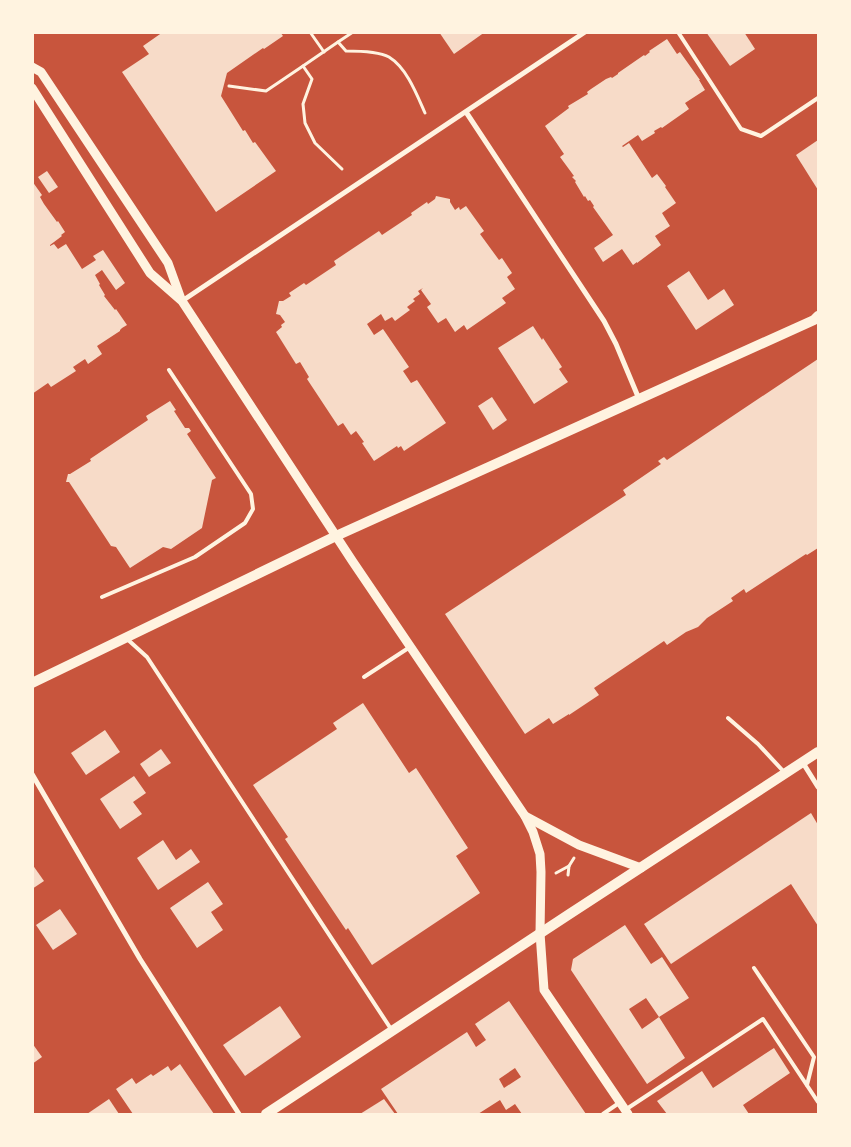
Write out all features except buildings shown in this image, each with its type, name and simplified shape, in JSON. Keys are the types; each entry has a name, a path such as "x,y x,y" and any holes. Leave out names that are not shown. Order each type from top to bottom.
{"main road":[{"path":"32,683 336,536 814,320 818,316"},
{"path":"266,1114 818,752"}],"street":[{"path":"182,302 585,32"},
{"path":"32,66 41,72 168,263 182,302 410,647 525,816 533,832 540,854 540,933 544,990 624,1109"},
{"path":"32,88 150,273 182,302"},
{"path":"466,112 604,321 616,344 639,399"},
{"path":"803,762 818,787"},
{"path":"32,774 140,959 239,1114"},
{"path":"525,816 579,845 640,868"}],"lane":[{"path":"678,32 741,129 761,136 818,98"},
{"path":"102,597 195,557 245,523 253,509 251,494 169,370"},
{"path":"125,637 147,657 393,1031"},
{"path":"364,676 410,647"},
{"path":"728,718 758,744 785,773"},
{"path":"754,968 814,1057 807,1085"},
{"path":"603,1114 624,1109 763,1019 818,1102"}],"path":[{"path":"310,32 324,52"},
{"path":"229,86 266,91 353,32"},
{"path":"338,42 346,51 367,52 388,57 402,68 416,91 425,113"},
{"path":"303,66 312,79 303,104 305,123 315,143 342,169"},
{"path":"568,875 569,866 575,857"},
{"path":"556,873 569,866"}]}
